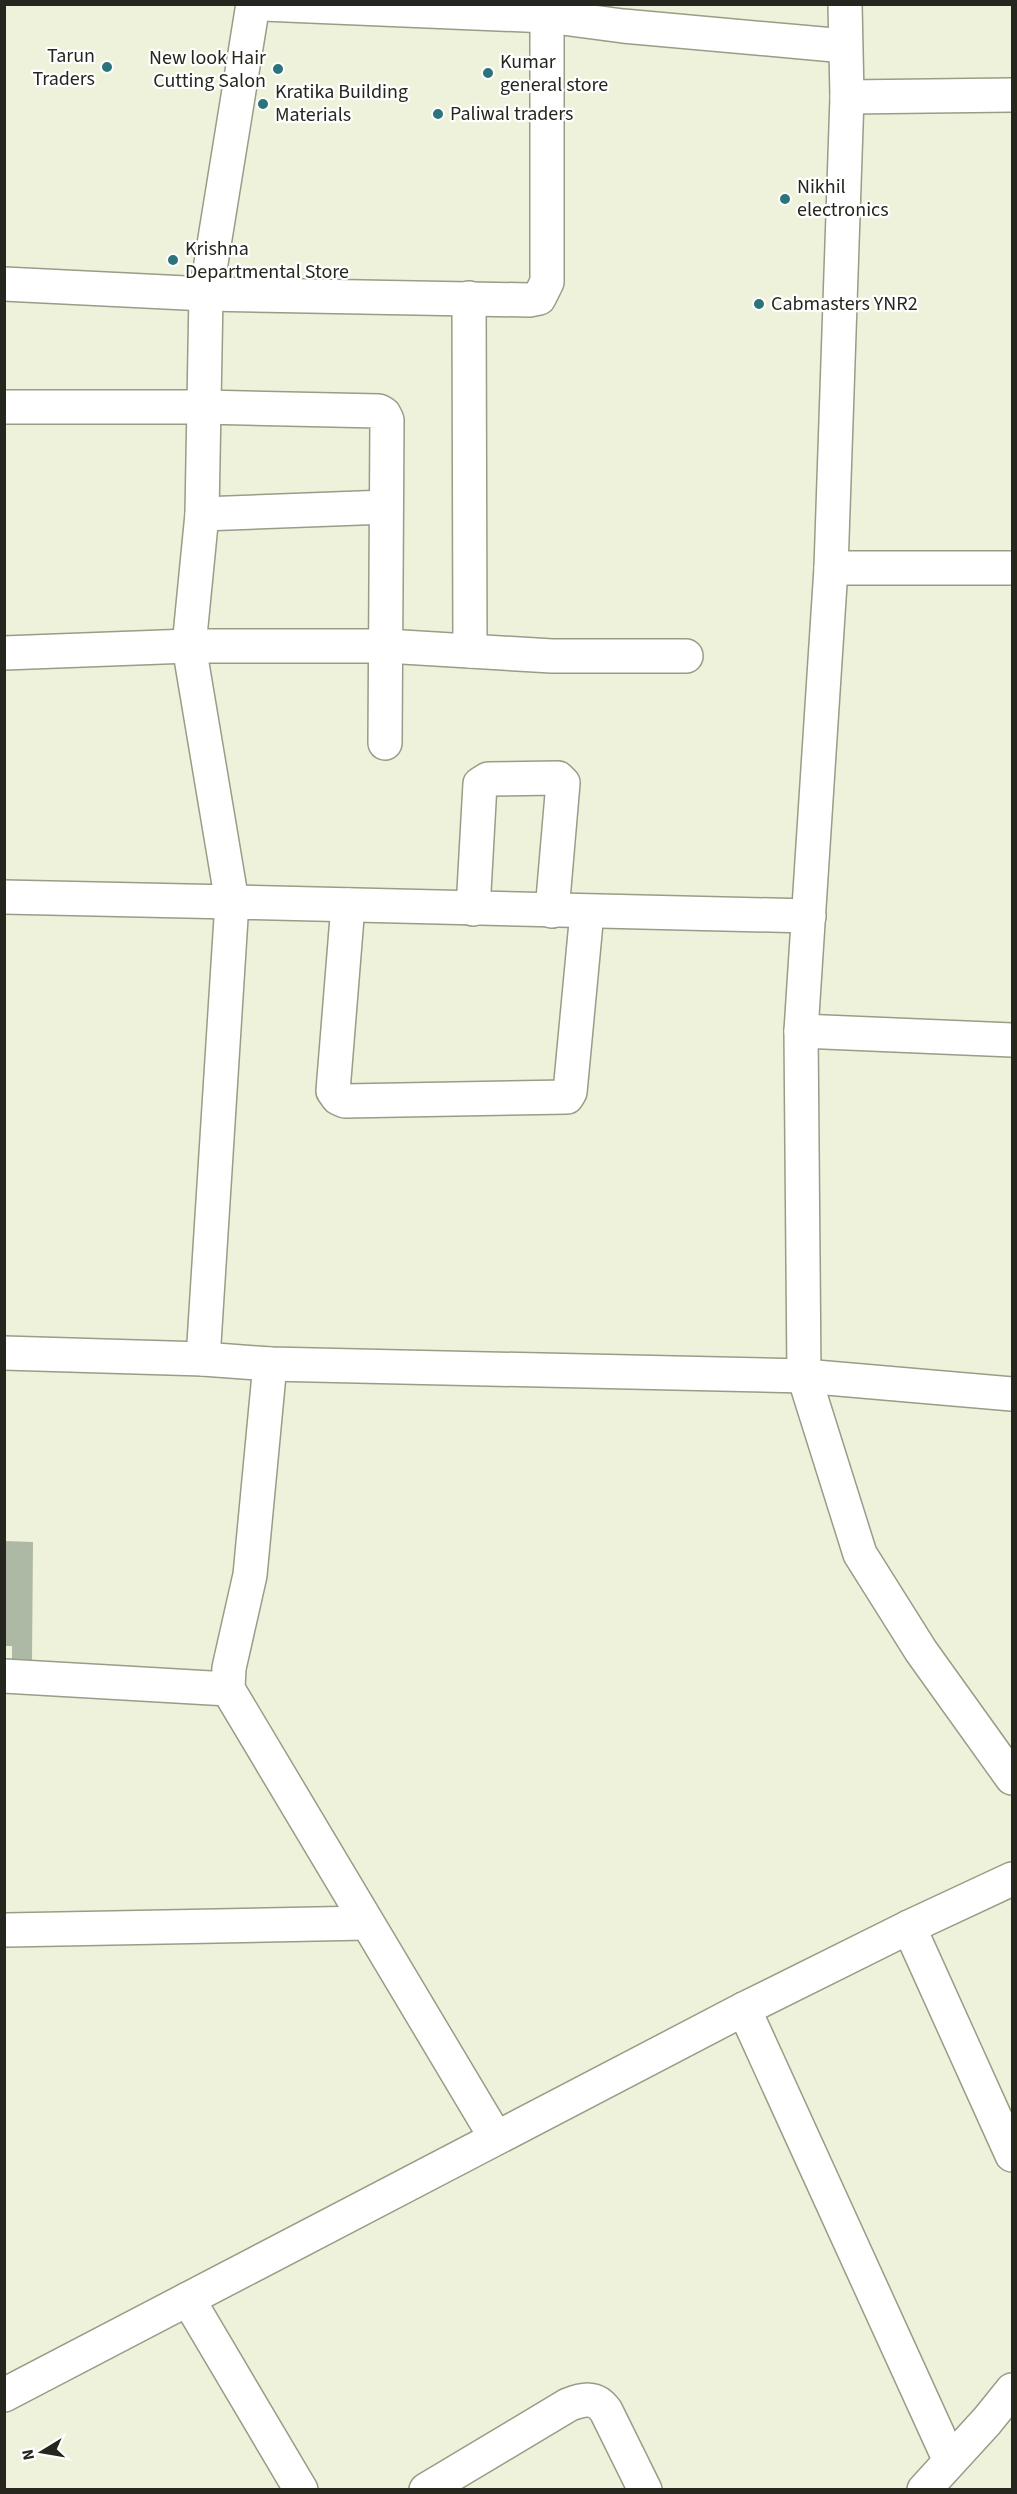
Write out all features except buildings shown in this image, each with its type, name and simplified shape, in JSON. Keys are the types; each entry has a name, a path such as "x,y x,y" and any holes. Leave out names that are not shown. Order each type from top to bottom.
{"street":[{"path":"203,1359 232,902 189,646 202,514 206,294 253,4"},
{"path":"263,4 547,16 624,15 845,46"},
{"path":"845,4 847,97 831,568 801,1031 804,1376 860,1554 921,1651 1012,1778"},
{"path":"4,284 206,294 529,300 539,298 548,282 547,16"},
{"path":"847,97 1012,95"},
{"path":"469,298 470,651"},
{"path":"4,407 204,407 379,411 384,414 387,420 385,743"},
{"path":"202,514 386,507"},
{"path":"831,568 1012,568"},
{"path":"4,653 189,646 386,646 552,656 686,656"},
{"path":"473,909 480,784 488,779 558,778 563,783 552,911"},
{"path":"4,897 809,916"},
{"path":"348,905 333,1091 338,1098 345,1101 567,1097 570,1092 587,912"},
{"path":"801,1031 1012,1040"},
{"path":"4,1353 203,1359 270,1364 804,1376 1012,1394"},
{"path":"270,1364 250,1575 229,1668 228,1689 496,2138"},
{"path":"4,1676 228,1689"},
{"path":"4,2395 744,2009 1012,1879"},
{"path":"7,1930 366,1923"},
{"path":"909,1927 1012,2155"},
{"path":"744,2009 950,2461"},
{"path":"188,2299 301,2490"},
{"path":"924,2490 1012,2390"},
{"path":"426,2490 568,2405 590,2399 601,2404 606,2410 645,2490"}],"place":[{"name":"Tarun Traders","path":"107,67"},
{"name":"New look Hair Cutting Salon","path":"278,69"},
{"name":"Kumar general store","path":"488,73"},
{"name":"Kratika Building Materials","path":"263,104"},
{"name":"Paliwal traders","path":"438,114"},
{"name":"Nikhil electronics","path":"785,199"},
{"name":"Krishna Departmental Store","path":"173,260"},
{"name":"Cabmasters YNR2","path":"759,304"}]}
